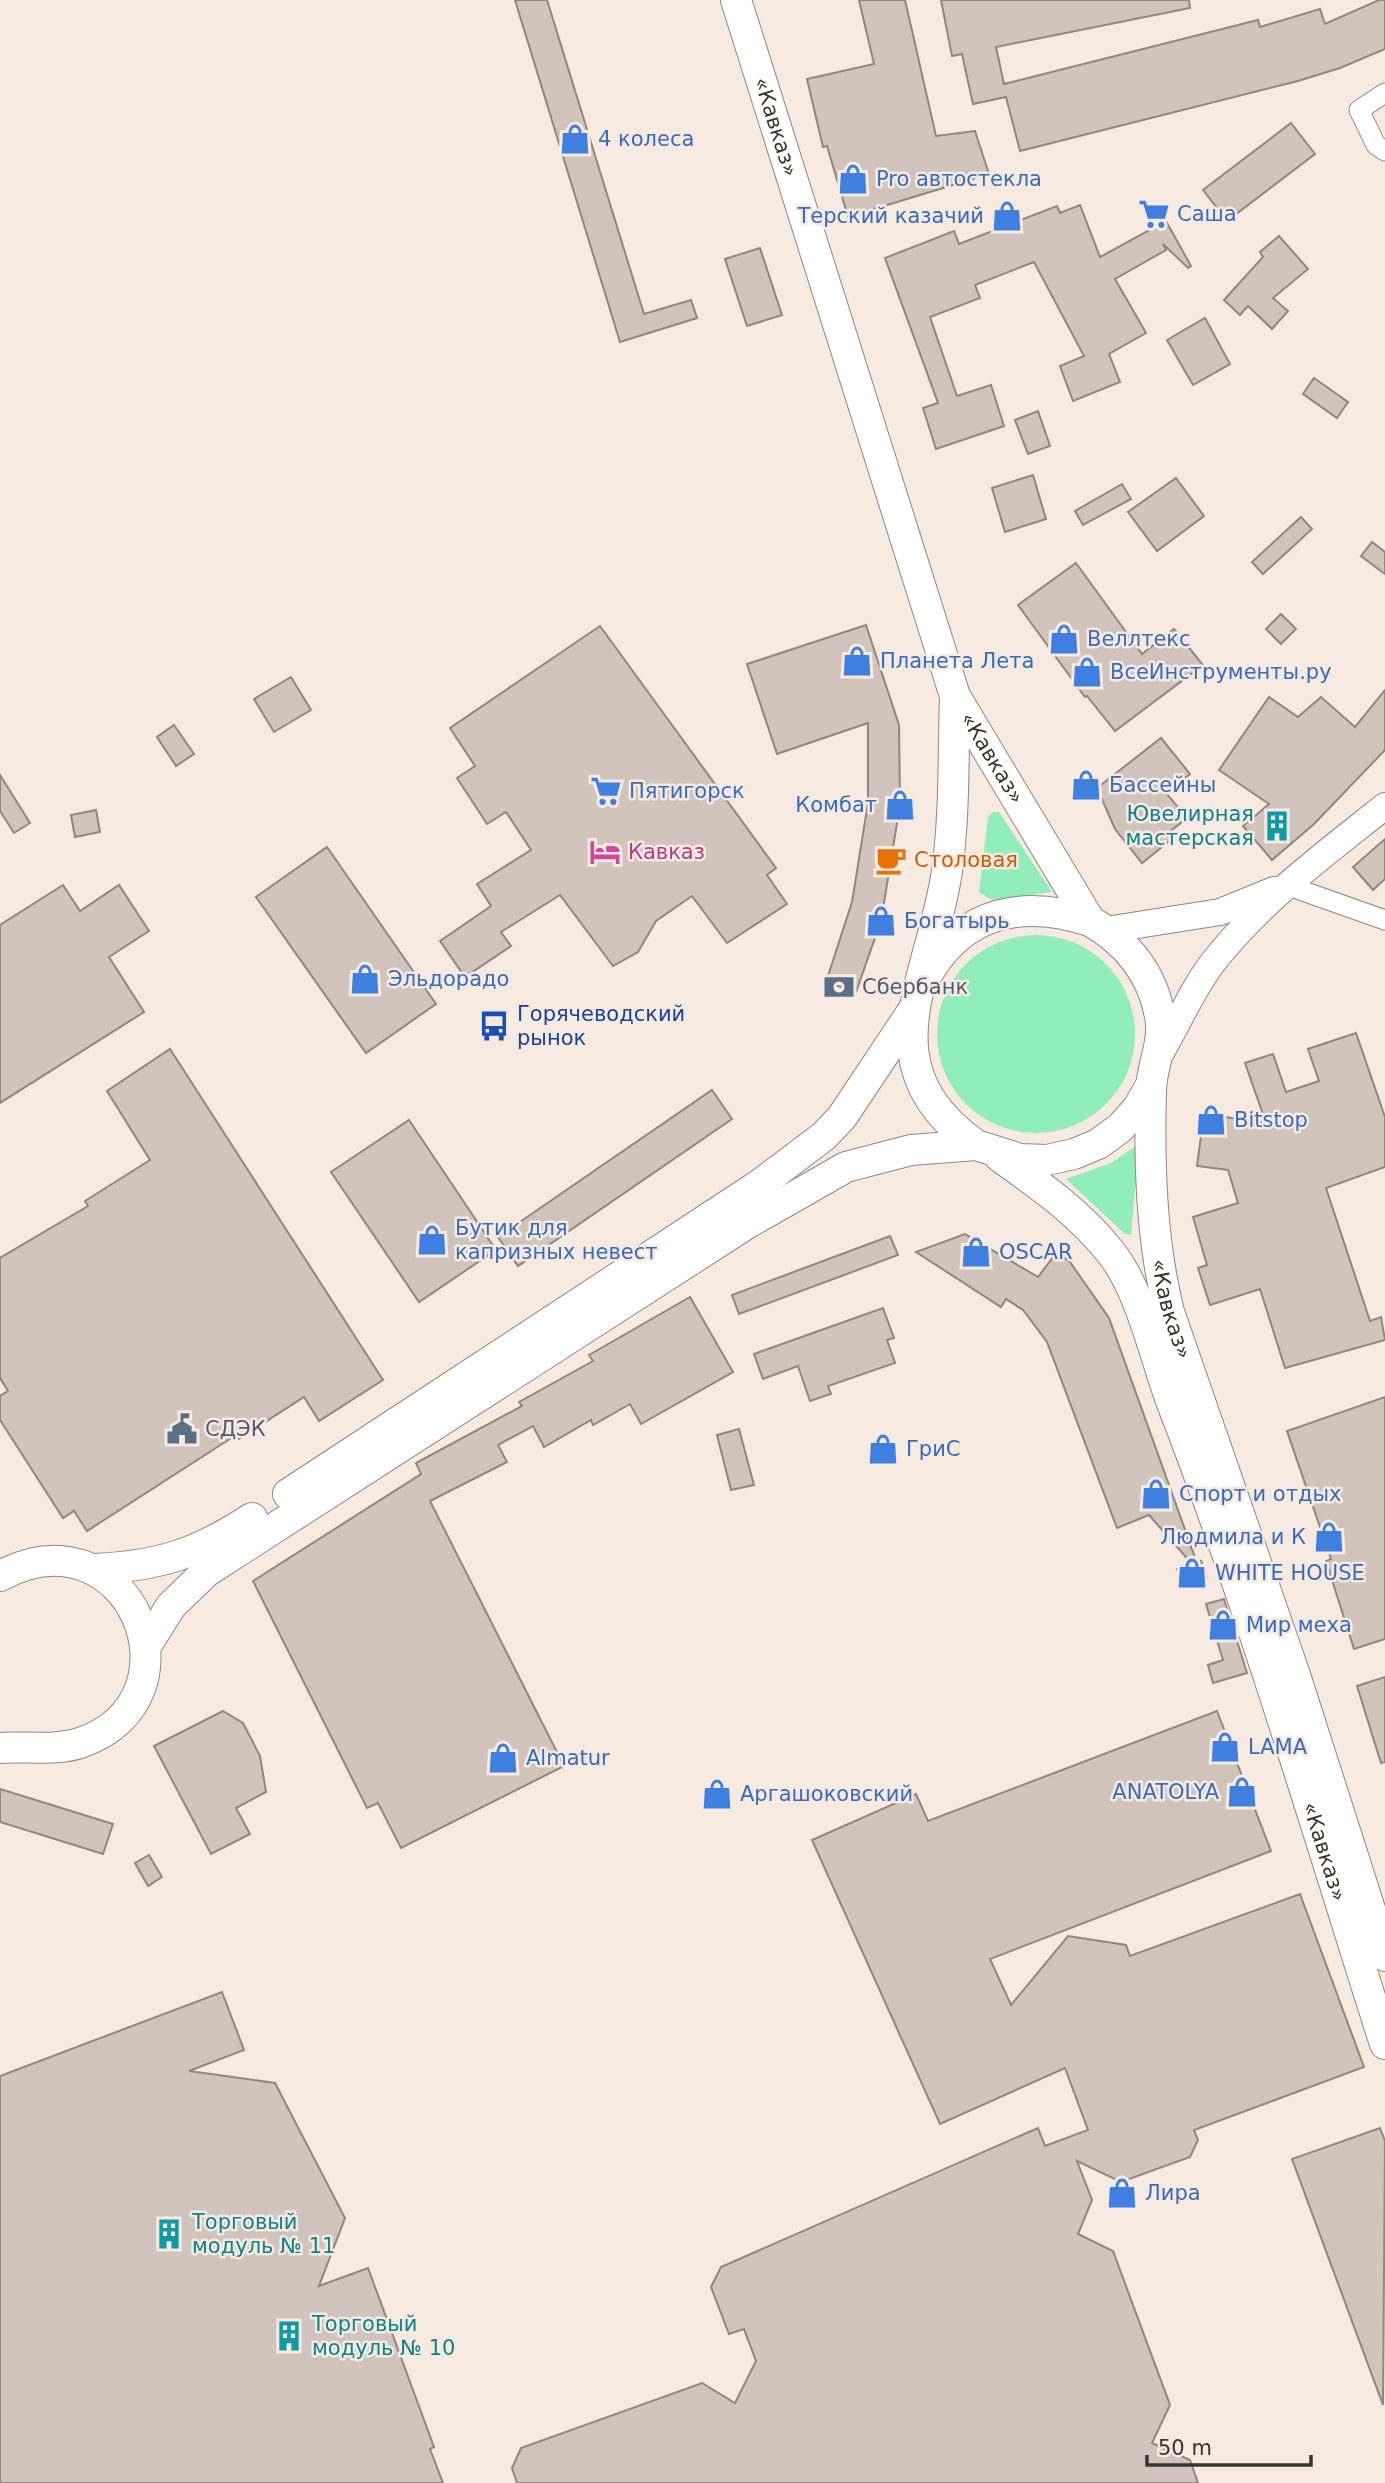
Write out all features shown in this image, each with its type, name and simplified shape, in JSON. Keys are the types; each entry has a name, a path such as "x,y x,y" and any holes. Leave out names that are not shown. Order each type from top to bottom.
{"main road":[{"name":"«Кавказ»","path":"736,0 955,696 1098,926 1132,954 1151,984 1161,1018 1160,1054 1152,1085 1152,1196 1158,1268 1169,1312 1296,1675 1385,1956"},
{"name":"«Кавказ»","path":"955,696 951,840 941,909 917,999 911,1044 917,1074 930,1103 951,1127 1075,1213 1113,1255 1132,1288 1157,1366 1218,1523 1385,2044"},
{"path":"1160,1054 1213,963 1286,885 1385,806"},
{"path":"94,1569 142,1567 191,1552 229,1534 759,1185 824,1136 842,1117 917,999 938,956 962,933 992,917 1024,910 1058,911 1098,926 1220,912 1286,885"},
{"path":"146,1646 171,1606 206,1572 748,1223 846,1167 911,1150 985,1149 1020,1159 1047,1160 1074,1154 1098,1144 1120,1128 1138,1108 1152,1085"},
{"path":"0,1576 19,1565 44,1560 70,1561 94,1569 114,1583 130,1600 141,1622 146,1646 140,1688 130,1707 116,1723 99,1735 78,1744 0,1748"},
{"path":"0,1731 33,1745"}],"street":[{"path":"1385,93 1359,110 1376,145 1385,151"},
{"path":"1286,885 1385,920"}],"green space":[{"path":"993,812 999,812 1052,892 992,900 979,892 988,817"},
{"path":"1036,935 1074,943 1106,964 1127,996 1135,1034 1127,1072 1106,1104 1074,1125 1036,1133 998,1125 966,1104 945,1072 937,1034 945,996 966,964 998,943"},
{"path":"1139,1144 1131,1235 1124,1233 1066,1179 1111,1163"}],"building":[{"path":"515,0 547,0 644,314 691,300 697,318 620,342"},
{"path":"859,0 905,0 936,136 975,131 989,174 848,217 827,146 823,147 807,79 874,64"},
{"path":"941,0 1189,0 1190,8 996,47 1004,84 1258,20 1260,27 1320,9 1325,24 1379,0 1385,0 1385,49 1340,68 1298,81 1020,151 1006,97 973,104 962,54 952,56"},
{"path":"1291,123 1315,154 1227,221 1203,190"},
{"path":"1080,205 1100,257 1166,221 1191,266 1188,268 1163,244 1166,250 1115,279 1146,333 1109,354 1120,382 1073,401 1060,366 1084,356 1034,262 975,285 980,298 930,317 957,396 991,385 1004,426 936,449 923,408 938,403 885,258 954,231 959,244 1057,206 1060,213"},
{"path":"1279,236 1308,269 1273,298 1288,311 1272,329 1248,306 1240,315 1224,300 1263,257 1260,252"},
{"path":"760,248 782,315 747,326 725,259"},
{"path":"1205,318 1230,364 1193,385 1167,340"},
{"path":"1314,378 1348,402 1337,418 1303,394"},
{"path":"1038,411 1050,446 1028,454 1015,420"},
{"path":"1033,475 1046,519 1005,532 992,488"},
{"path":"1176,478 1204,516 1157,551 1128,512"},
{"path":"1122,484 1131,499 1083,525 1075,511"},
{"path":"1301,517 1312,529 1263,574 1252,562"},
{"path":"1372,542 1385,552 1385,574 1361,556"},
{"path":"1076,563 1142,654 1174,629 1203,665 1115,731 1087,696 1085,697 1018,605"},
{"path":"1281,614 1296,629 1281,644 1266,629"},
{"path":"866,625 899,725 900,805 881,921 856,992 826,982 852,902 868,803 868,723 777,754 747,664"},
{"name":"Пятигорск","path":"600,626 776,868 767,875 787,904 727,943 692,896 656,921 638,952 613,966 560,895 501,932 511,946 465,977 440,941 491,906 477,884 531,850 506,812 487,824 457,778 475,766 450,728"},
{"path":"291,677 311,710 274,732 254,699"},
{"path":"1385,690 1385,750 1314,824 1272,860 1243,826 1269,804 1219,770 1269,697 1298,717 1321,697 1355,727"},
{"path":"174,725 194,754 176,766 157,737"},
{"path":"1161,738 1190,774 1166,793 1187,818 1167,834 1172,839 1142,863 1115,829 1097,788"},
{"path":"0,775 30,823 14,833 0,811"},
{"path":"96,810 100,832 75,837 71,815"},
{"path":"1385,839 1385,879 1373,890 1353,867"},
{"path":"327,847 436,1004 366,1053 256,897"},
{"path":"63,885 80,911 119,885 149,931 109,957 144,1012 0,1103 0,925"},
{"path":"1356,1033 1385,1117 1385,1167 1326,1188 1370,1321 1381,1317 1385,1340 1285,1368 1260,1289 1210,1305 1198,1268 1207,1265 1193,1217 1238,1203 1228,1170 1197,1166 1204,1114 1266,1123 1245,1063 1273,1054 1286,1092 1319,1081 1308,1049"},
{"path":"170,1049 383,1380 319,1421 304,1397 239,1439 236,1435 87,1531 74,1511 63,1518 0,1420 0,1396 8,1391 0,1378 0,1258 88,1206 85,1201 150,1160 107,1091"},
{"path":"712,1090 732,1119 518,1266 498,1237"},
{"path":"409,1120 496,1250 419,1302 331,1172"},
{"path":"965,1234 1038,1277 1057,1252 1070,1262 1109,1318 1197,1563 1201,1561 1207,1577 1182,1585 1177,1569 1192,1564 1149,1515 1117,1528 1047,1342 1023,1310 1006,1299 1001,1307 916,1252"},
{"path":"890,1236 898,1255 739,1314 732,1295"},
{"path":"690,1297 733,1372 641,1424 630,1404 593,1425 591,1420 544,1447 533,1426 498,1445 507,1462 430,1501 564,1766 401,1848 378,1803 367,1808 253,1581 421,1474 416,1463 522,1406 519,1402 593,1361 589,1355"},
{"path":"883,1308 894,1338 887,1340 895,1363 828,1386 831,1394 810,1401 798,1366 763,1379 754,1354"},
{"path":"1385,1397 1385,1639 1354,1649 1326,1561 1331,1559 1287,1431"},
{"path":"739,1429 754,1485 731,1490 717,1435"},
{"path":"1224,1599 1247,1673 1213,1683 1208,1665 1223,1660 1206,1604"},
{"path":"1385,1677 1385,1762 1381,1763 1357,1686"},
{"path":"223,1711 243,1723 260,1756 266,1792 236,1808 250,1834 211,1854 154,1746"},
{"path":"1217,1711 1271,1851 990,1959 1011,2005 1068,1936 1126,1945 1130,1956 1300,1894 1364,2067 1194,2130 1198,2140 1190,2157 1121,2182 1077,2161 1092,2200 1078,2234 1113,2251 1170,2405 1152,2443 1190,2460 1198,2483 517,2483 512,2468 521,2448 702,2383 735,2403 756,2361 744,2329 729,2334 711,2287 721,2267 1038,2128 1045,2146 1088,2130 1065,2068 940,2124 812,1840 916,1794 928,1821"},
{"path":"0,1789 113,1824 103,1854 0,1822"},
{"path":"149,1855 162,1877 148,1886 135,1863"},
{"path":"222,1992 244,2050 189,2071 275,2083 345,2218 319,2286 368,2268 434,2447 430,2449 443,2483 0,2483 0,2076"},
{"path":"1380,2128 1385,2141 1383,2405 1292,2159"}],"place":[{"name":"4 колеса","path":"575,139"},
{"name":"Pro автостекла","path":"853,179"},
{"name":"Саша","path":"1154,214"},
{"name":"Терский казачий","path":"1007,216"},
{"name":"Веллтекс","path":"1064,639"},
{"name":"Планета Лета","path":"857,661"},
{"name":"ВсеИнструменты.ру","path":"1087,672"},
{"name":"Бассейны","path":"1086,785"},
{"name":"Пятигорск","path":"606,791"},
{"name":"Комбат","path":"900,805"},
{"name":"Ювелирная мастерская","path":"1277,826"},
{"name":"Кавказ","path":"605,852"},
{"name":"Столовая","path":"891,860"},
{"name":"Богатырь","path":"881,921"},
{"name":"Эльдорадо","path":"365,979"},
{"name":"Сбербанк","path":"839,987"},
{"name":"Горячеводский рынок","path":"494,1026"},
{"name":"Bitstop","path":"1211,1120"},
{"name":"Бутик для капризных невест","path":"432,1240"},
{"name":"OSCAR","path":"976,1252"},
{"name":"СДЭК","path":"182,1429"},
{"name":"ГриС","path":"883,1449"},
{"name":"Спорт и отдых","path":"1156,1494"},
{"name":"Людмила и К","path":"1329,1537"},
{"name":"WHITE HOUSE","path":"1192,1573"},
{"name":"Мир меха","path":"1223,1625"},
{"name":"LAMA","path":"1225,1747"},
{"name":"Almatur","path":"503,1758"},
{"name":"ANATOLYA","path":"1242,1792"},
{"name":"Аргашоковский","path":"717,1794"},
{"name":"Лира","path":"1122,2193"},
{"name":"Торговый модуль № 11","path":"169,2234"},
{"name":"Торговый модуль № 10","path":"289,2336"}]}
